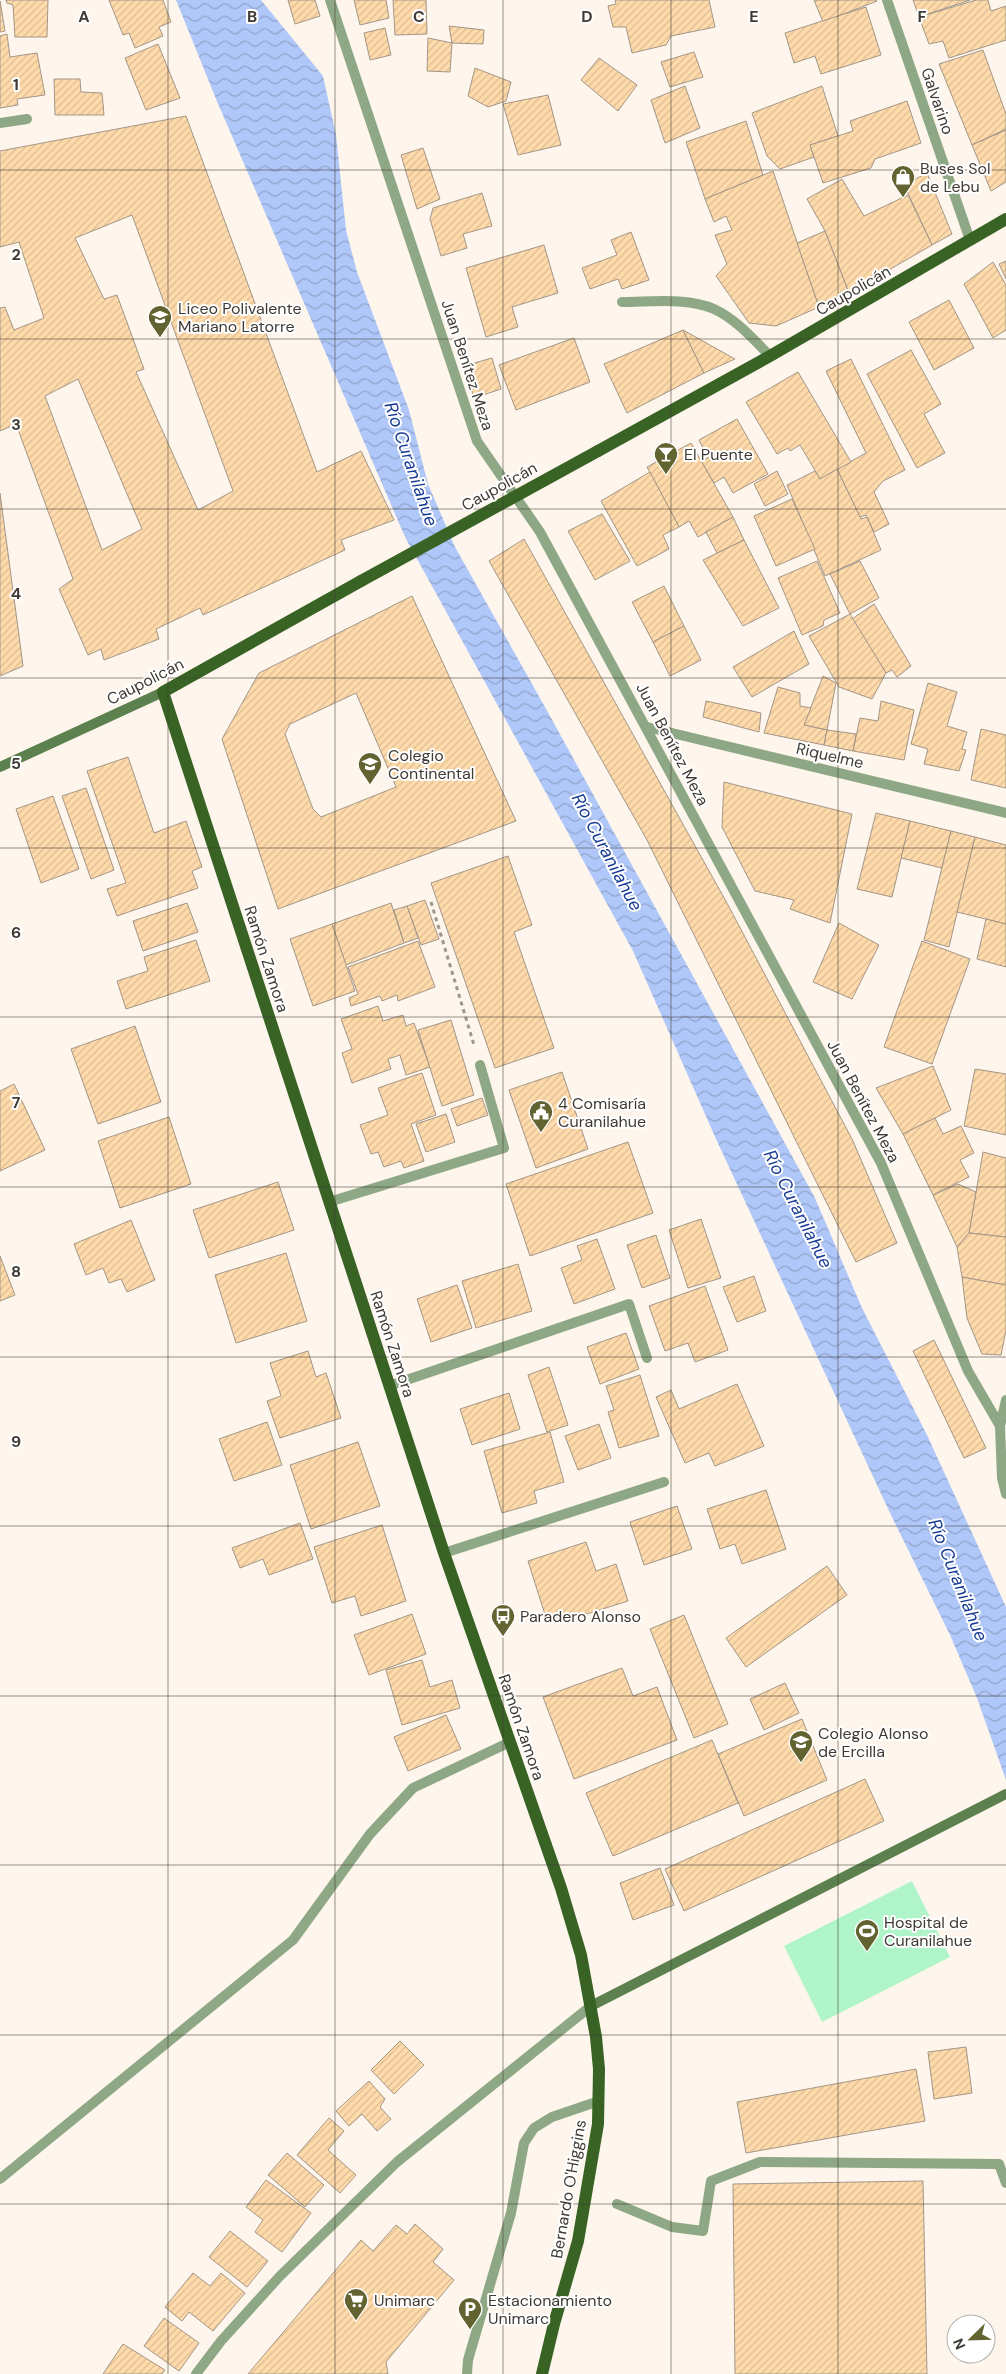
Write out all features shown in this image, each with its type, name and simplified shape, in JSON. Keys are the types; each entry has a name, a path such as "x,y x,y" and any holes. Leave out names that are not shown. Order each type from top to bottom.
{"main road":[{"name":"Caupolicán","path":"0,767 163,692 770,356 1006,219"},
{"name":"Ramón Zamora","path":"163,692 444,1553 561,1888 581,1955 591,2006"},
{"path":"591,2006 1006,1794"},
{"name":"Bernardo O'Higgins","path":"542,2374 578,2241 594,2148 599,2101 596,2037 591,2006"}],"street":[{"name":"Juan Benítez Meza","path":"330,0 477,441 540,532 881,1163 968,1371 1003,1425 1002,1478 1006,1494"},
{"name":"Galvarino","path":"887,0 970,240"},
{"path":"0,123 27,119"},
{"path":"622,302 690,302 714,309 738,325 770,356"},
{"name":"Riquelme","path":"647,727 1006,813"},
{"path":"329,1202 504,1148 480,1065"},
{"path":"390,1386 629,1304 647,1358"},
{"path":"1003,1425 1006,1400"},
{"path":"444,1553 664,1482"},
{"path":"0,2179 293,1940 370,1834 413,1788 510,1742"},
{"path":"196,2374 221,2341 280,2276 397,2162 591,2006"},
{"path":"467,2374 468,2360 511,2213 524,2143 534,2128 552,2117 599,2101"},
{"path":"617,2204 672,2228 703,2231 711,2182 760,2162 999,2164 1006,2183"}],"path":[{"path":"431,902 480,1065"}],"green space":[{"name":"Hospital de Curanilahue","path":"912,1881 950,1957 822,2022 784,1946"}],"water":[{"name":"Río Curanilahue","path":"176,0 261,0 323,76 336,135 346,230 357,272 409,410 428,484 455,547 815,1198 862,1308 927,1435 1006,1607 1006,1780 977,1698 950,1635 890,1513 716,1139 633,951 405,537 216,99"}],"building":[{"path":"6,0 48,0 47,37 15,37 13,5 7,3"},
{"path":"109,0 163,0 171,22 159,27 163,36 135,48 129,33 123,35"},
{"path":"288,0 315,0 320,16 295,24"},
{"path":"354,0 386,0 389,18 360,25"},
{"path":"393,0 426,0 427,34 395,35"},
{"path":"615,0 709,0 715,27 671,36 666,45 632,53 626,27 613,27 608,6 616,4"},
{"path":"814,0 876,0 877,1 823,22"},
{"path":"913,0 970,0 919,17"},
{"path":"976,0 988,0 991,11 1006,6 1006,40 949,58 943,41 929,44 919,17"},
{"path":"0,1 5,31 0,32"},
{"path":"866,7 881,55 821,74 815,56 794,63 785,33"},
{"path":"449,26 484,30 483,44 452,43"},
{"path":"385,28 391,55 370,60 364,33"},
{"path":"7,34 10,57 37,53 45,95 17,99 18,105 0,108 0,36"},
{"path":"428,38 452,43 450,72 427,71"},
{"path":"158,44 180,98 146,110 125,58"},
{"path":"983,50 1006,114 1006,129 972,145 939,64"},
{"path":"694,52 703,77 670,87 661,62"},
{"path":"599,58 637,85 618,111 581,80"},
{"path":"475,68 511,82 506,101 488,107 468,96"},
{"path":"54,79 80,79 81,92 102,93 104,115 55,115"},
{"path":"685,86 700,128 665,143 651,100"},
{"path":"822,86 838,136 810,145 814,157 780,169 767,156 752,113"},
{"path":"548,95 561,145 518,155 503,104"},
{"path":"907,101 921,143 875,159 871,168 823,183 810,145 853,131 850,121"},
{"name":"Liceo Polivalente Mariano Latorre","path":"186,116 317,472 361,451 394,520 341,540 345,550 203,615 200,608 156,629 159,639 104,660 101,649 88,655 59,589 73,579 16,424 0,431 0,308 5,307 14,330 44,318 19,242 0,247 0,151","holes":["132,215 233,491 198,510 136,372 144,369 117,295 104,299 75,238","78,379 142,529 102,550 45,396"]},
{"path":"746,121 763,175 705,199 686,142"},
{"path":"1006,130 1006,182 991,191 972,145"},
{"path":"423,148 440,199 417,209 401,155"},
{"path":"773,171 819,307 776,326 749,323 716,276 727,264 715,235 732,230 726,216 714,222 705,199"},
{"path":"927,173 952,234 932,245 904,185"},
{"path":"842,179 864,216 908,195 932,245 849,293 825,231 807,199"},
{"path":"482,193 492,226 463,234 467,248 441,256 430,219 433,208"},
{"path":"825,231 849,293 819,307 797,243"},
{"path":"631,232 649,280 622,289 618,279 590,289 582,268 617,255 611,240"},
{"path":"544,245 558,293 512,307 518,327 486,337 466,268"},
{"path":"1006,261 1006,279 999,264"},
{"path":"993,262 1006,285 1006,330 993,338 964,284"},
{"path":"949,300 974,348 934,370 909,322"},
{"path":"683,330 704,373 627,413 604,364"},
{"path":"683,330 735,359 704,373"},
{"path":"574,338 590,382 516,410 499,365"},
{"path":"911,350 941,404 924,414 945,453 917,468 867,374"},
{"path":"492,358 501,389 474,398 464,366"},
{"path":"851,359 905,470 883,481 874,492 889,524 874,532 866,515 860,517 837,469 866,453 826,371"},
{"path":"798,372 851,462 820,479 800,445 790,451 788,448 777,454 746,402"},
{"path":"737,419 768,474 733,493 724,477 714,483 701,461 708,458 699,440"},
{"path":"691,443 733,517 698,537 689,521 679,527 647,467"},
{"path":"837,469 861,519 867,517 881,550 825,576 787,485 815,471 820,479"},
{"path":"777,471 788,494 765,506 754,484"},
{"path":"650,472 679,527 663,535 669,549 637,566 601,501"},
{"path":"0,493 23,666 0,676"},
{"path":"792,499 815,549 776,566 754,516"},
{"path":"602,514 630,561 595,580 568,531"},
{"path":"733,517 744,540 717,553 706,532"},
{"path":"524,539 728,905 852,1139 897,1243 856,1262 647,840 489,561"},
{"path":"744,540 779,608 743,626 703,560"},
{"path":"817,561 840,613 824,620 823,626 802,635 778,578"},
{"path":"860,561 879,598 850,614 830,574"},
{"path":"664,586 684,626 653,642 632,602"},
{"name":"Colegio Continental","path":"412,596 516,821 278,909 222,739 259,673","holes":["356,693 396,787 321,817 313,809 285,734 290,724"]},
{"path":"874,604 911,666 897,677 892,670 886,673 852,619"},
{"path":"850,614 886,673 872,699 839,687 809,636"},
{"path":"684,626 701,660 670,676 653,642"},
{"path":"794,631 809,664 752,697 733,667"},
{"path":"823,676 836,683 827,730 804,725"},
{"path":"928,683 957,692 947,726 967,732 962,749 966,750 959,771 924,764 928,749 911,744"},
{"path":"778,687 800,693 800,706 811,708 804,725 827,730 824,745 764,733"},
{"path":"706,701 761,713 759,732 703,717"},
{"path":"881,701 914,710 904,760 853,751 860,718 878,721"},
{"path":"981,729 1006,735 1006,788 971,780"},
{"path":"827,730 856,734 853,751 824,745"},
{"path":"128,757 154,833 186,821 202,867 192,871 198,888 117,916 107,889 126,883 87,771"},
{"path":"724,782 852,814 830,923 790,909 794,900 755,891 722,827"},
{"path":"86,788 114,870 91,879 62,796"},
{"path":"53,796 79,869 41,883 16,809"},
{"path":"876,813 910,821 892,897 857,889"},
{"path":"910,821 951,831 942,868 901,858"},
{"path":"951,831 975,837 949,947 924,940"},
{"path":"975,837 1006,845 1006,924 957,912"},
{"path":"508,856 532,925 514,932 554,1048 495,1068 431,883"},
{"path":"425,900 439,939 421,945 407,906"},
{"path":"187,903 198,932 143,951 133,921"},
{"path":"391,903 404,943 346,965 332,924"},
{"path":"407,906 418,938 404,943 394,910"},
{"path":"986,919 1006,924 1006,967 977,959"},
{"path":"839,923 879,945 852,999 813,982"},
{"path":"332,924 355,991 313,1006 290,939"},
{"path":"196,940 210,981 126,1009 117,981 148,971 144,957"},
{"path":"418,941 435,987 398,1001 397,995 382,1001 380,996 351,1006 349,998 358,994 348,967"},
{"path":"922,941 970,959 932,1064 884,1047"},
{"path":"378,1006 383,1021 403,1015 406,1026 414,1023 430,1067 406,1075 400,1055 388,1059 391,1069 352,1083 342,1053 352,1049 341,1019"},
{"path":"451,1020 474,1095 442,1106 418,1030"},
{"path":"135,1026 161,1102 98,1124 71,1049"},
{"path":"933,1066 951,1110 903,1134 876,1088"},
{"path":"975,1069 1006,1074 1006,1135 964,1126"},
{"path":"562,1072 588,1149 536,1168 509,1090"},
{"path":"422,1073 436,1115 411,1124 424,1161 404,1168 401,1161 384,1167 378,1152 371,1154 360,1125 388,1115 378,1088"},
{"path":"14,1084 45,1150 0,1171 0,1091"},
{"path":"482,1098 488,1115 457,1126 451,1109"},
{"path":"446,1114 455,1142 426,1152 416,1124"},
{"path":"169,1117 191,1184 120,1208 98,1141"},
{"path":"935,1118 943,1134 961,1126 974,1153 960,1160 969,1177 933,1195 903,1134"},
{"path":"628,1142 653,1213 530,1256 506,1184"},
{"path":"983,1152 1006,1158 1006,1237 969,1233"},
{"path":"278,1182 294,1230 209,1258 193,1210"},
{"path":"958,1184 976,1192 969,1233 957,1247 933,1195"},
{"path":"701,1219 721,1278 688,1288 669,1230"},
{"path":"131,1220 155,1280 127,1292 121,1279 109,1283 103,1268 86,1275 74,1244"},
{"path":"969,1233 1006,1237 1006,1285 962,1277 957,1247"},
{"path":"656,1235 670,1278 642,1288 627,1245"},
{"path":"597,1239 615,1289 574,1304 561,1268 582,1260 577,1246"},
{"path":"286,1253 307,1321 236,1343 215,1275"},
{"path":"0,1256 15,1295 0,1301"},
{"path":"518,1264 532,1311 476,1328 462,1281"},
{"path":"754,1276 766,1311 737,1322 723,1287"},
{"path":"962,1277 1006,1285 1006,1330 1001,1355 982,1354 967,1318"},
{"path":"457,1285 472,1328 431,1342 417,1299"},
{"path":"705,1286 728,1350 695,1362 688,1343 665,1351 649,1306"},
{"path":"626,1333 639,1369 600,1384 587,1347"},
{"path":"934,1340 986,1448 964,1458 913,1351"},
{"path":"308,1351 316,1377 326,1373 341,1418 280,1438 267,1401 281,1396 270,1363"},
{"path":"549,1367 568,1425 547,1432 528,1375"},
{"path":"640,1375 659,1436 619,1448 608,1412 614,1410 606,1386"},
{"path":"737,1384 764,1446 715,1466 709,1453 685,1463 656,1397 671,1390 679,1409"},
{"path":"509,1393 520,1429 472,1445 460,1409"},
{"path":"267,1422 282,1465 234,1481 219,1439"},
{"path":"599,1424 611,1458 578,1470 565,1436"},
{"path":"550,1432 564,1482 534,1491 537,1503 502,1513 484,1451"},
{"path":"358,1442 380,1506 311,1529 290,1465"},
{"path":"766,1490 786,1549 742,1564 735,1544 720,1549 707,1509"},
{"path":"677,1506 692,1549 644,1565 630,1522"},
{"path":"300,1523 313,1559 269,1575 263,1559 240,1568 232,1548"},
{"path":"382,1525 406,1601 361,1616 355,1596 332,1603 314,1547"},
{"path":"586,1542 596,1571 616,1564 628,1601 577,1617 575,1612 547,1621 528,1561"},
{"path":"827,1566 847,1595 746,1667 726,1638"},
{"path":"412,1614 426,1654 369,1675 354,1635"},
{"path":"684,1615 728,1724 694,1738 650,1629"},
{"path":"422,1660 430,1687 452,1680 460,1708 402,1725 386,1670"},
{"path":"622,1668 633,1696 657,1687 677,1740 574,1779 543,1697"},
{"path":"785,1683 799,1713 764,1730 750,1699"},
{"path":"446,1715 461,1749 408,1771 394,1737"},
{"path":"802,1719 827,1780 744,1816 718,1754"},
{"path":"712,1740 738,1803 613,1856 586,1793"},
{"path":"865,1779 884,1821 684,1911 665,1869"},
{"path":"660,1868 674,1905 633,1920 620,1883"},
{"path":"400,2041 424,2065 394,2094 371,2070"},
{"path":"966,2047 972,2093 934,2099 928,2052"},
{"path":"916,2069 925,2121 746,2153 737,2102"},
{"path":"369,2081 385,2099 380,2107 391,2119 377,2131 362,2114 349,2126 336,2111"},
{"path":"329,2118 344,2131 328,2150 356,2175 340,2193 297,2155"},
{"path":"287,2153 324,2185 305,2207 268,2175"},
{"path":"266,2180 311,2213 282,2252 255,2232 263,2220 246,2207"},
{"path":"923,2181 927,2374 735,2374 733,2184"},
{"name":"Unimarc","path":"415,2224 443,2249 433,2262 454,2280 386,2362 388,2374 248,2374 361,2240 373,2251 396,2225 407,2234"},
{"path":"230,2231 268,2261 247,2287 209,2257"},
{"path":"193,2273 210,2286 221,2273 245,2293 213,2331 189,2312 182,2321 165,2307"},
{"path":"164,2318 199,2343 179,2371 144,2346"},
{"path":"123,2344 165,2370 162,2374 103,2374"}],"place":[{"name":"Buses Sol de Lebu","path":"903,198"},
{"name":"Liceo Polivalente Mariano Latorre","path":"160,338"},
{"name":"El Puente","path":"666,475"},
{"name":"Colegio Continental","path":"370,785"},
{"name":"4 Comisaría Curanilahue","path":"541,1133"},
{"name":"Paradero Alonso","path":"503,1637"},
{"name":"Colegio Alonso de Ercilla","path":"801,1763"},
{"name":"Hospital de Curanilahue","path":"867,1952"},
{"name":"Unimarc","path":"356,2321"},
{"name":"Estacionamiento Unimarc","path":"470,2330"}]}
